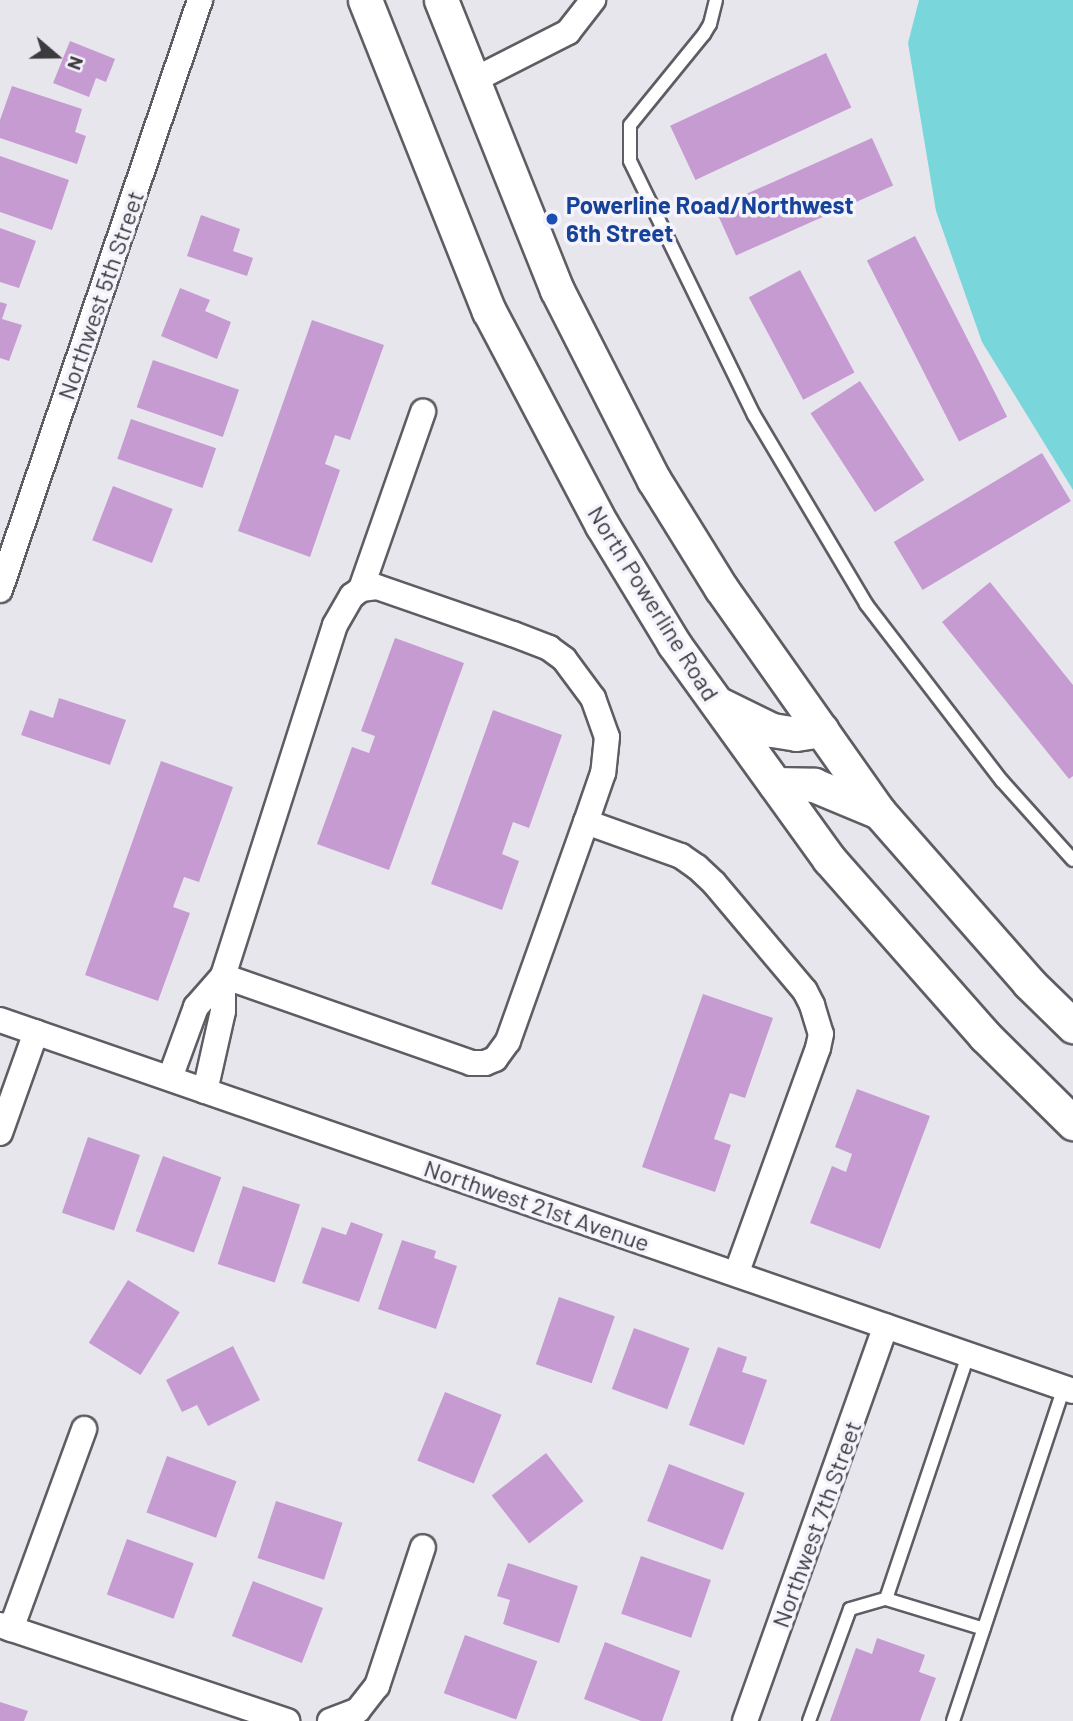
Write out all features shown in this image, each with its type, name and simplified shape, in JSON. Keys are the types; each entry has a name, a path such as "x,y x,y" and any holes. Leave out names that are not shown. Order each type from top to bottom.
{"main road":[{"name":"North Powerline Road","path":"365,0 488,311 602,525 674,644 829,859 985,1036 1073,1122"},
{"path":"442,0 557,290 654,480 722,588 879,812 1029,983 1073,1026"},
{"path":"717,703 772,730 796,734 822,730"},
{"path":"775,785 814,785 879,812"}],"street":[{"name":"Northwest 5th Street","path":"0,590 200,0"},
{"path":"472,81 568,32 593,0"},
{"path":"205,1091 223,1011 223,976 335,625 344,606 360,589 423,412"},
{"path":"223,976 471,1063 485,1063 495,1059 508,1041 586,822 603,773 607,737 593,698 564,659 549,648 390,591 377,587 360,589"},
{"path":"586,822 681,856 697,867 715,883 805,991 818,1017 821,1034 818,1048 736,1274"},
{"path":"170,1078 196,1007 223,976"},
{"name":"Northwest 21st Avenue","path":"0,1020 1069,1389"},
{"path":"0,1133 36,1032"},
{"name":"Northwest 7th Street","path":"746,1721 886,1326"},
{"path":"84,1429 6,1627 287,1721"},
{"path":"330,1721 358,1710 377,1686 423,1547"}],"lane":[{"path":"716,0 715,12 704,34 630,125 630,161 754,415 866,604 1002,780 1073,860"},
{"path":"886,1599 968,1355"},
{"path":"953,1721 1069,1389"},
{"path":"809,1721 850,1609 886,1599 984,1629"}],"water":[{"path":"919,0 1073,0 1073,490 982,342 936,211 908,43"}],"building":[{"path":"70,41 115,59 106,82 96,78 89,97 53,83"},
{"path":"826,53 851,107 695,180 670,126"},
{"path":"12,86 82,109 75,132 86,136 77,164 0,138 0,120"},
{"path":"872,138 893,186 736,255 715,208"},
{"path":"0,156 69,180 52,230 0,212"},
{"path":"201,215 240,229 233,251 253,258 247,276 187,256"},
{"path":"0,228 36,241 19,288 0,282"},
{"path":"915,236 1007,417 959,441 867,261"},
{"path":"800,270 854,372 803,400 749,297"},
{"path":"180,288 210,300 205,311 231,322 217,359 161,336"},
{"path":"0,302 7,304 2,319 22,325 9,361 0,358"},
{"path":"312,320 384,345 350,440 335,435 325,464 340,470 310,557 238,531"},
{"path":"153,360 239,390 223,437 137,407"},
{"path":"860,381 924,480 875,512 811,413"},
{"path":"131,419 216,448 202,488 117,459"},
{"path":"1042,453 1071,501 923,590 894,542"},
{"path":"113,486 173,509 152,563 92,540"},
{"path":"990,582 1073,685 1073,776 1069,779 942,622"},
{"path":"395,638 464,663 389,870 317,844 352,747 369,753 375,736 361,731"},
{"path":"59,698 126,720 110,765 21,735 30,710 53,718"},
{"path":"493,710 562,735 529,828 513,822 502,854 519,861 502,910 431,884"},
{"path":"161,761 233,787 199,882 184,877 173,907 190,913 158,1001 85,975"},
{"path":"703,994 773,1018 745,1098 730,1093 714,1139 731,1145 715,1192 642,1167"},
{"path":"857,1089 930,1116 880,1249 810,1223 832,1166 846,1172 852,1154 835,1147"},
{"path":"88,1137 140,1155 114,1231 62,1213"},
{"path":"163,1156 221,1177 194,1252 136,1231"},
{"path":"243,1186 300,1205 275,1283 218,1264"},
{"path":"351,1222 383,1234 359,1302 302,1283 322,1227 346,1235"},
{"path":"402,1240 436,1251 434,1258 457,1266 436,1329 378,1309"},
{"path":"128,1280 180,1312 141,1375 89,1343"},
{"path":"559,1297 615,1316 592,1383 536,1364"},
{"path":"634,1328 689,1348 667,1409 612,1389"},
{"path":"233,1346 260,1400 208,1426 197,1405 182,1412 166,1380"},
{"path":"718,1347 747,1357 742,1372 767,1380 744,1445 689,1425"},
{"path":"445,1392 502,1415 474,1483 417,1461"},
{"path":"546,1453 584,1501 529,1544 492,1495"},
{"path":"167,1456 237,1481 216,1538 146,1512"},
{"path":"669,1464 745,1493 723,1550 647,1521"},
{"path":"276,1501 343,1523 324,1580 257,1558"},
{"path":"127,1539 194,1563 174,1619 107,1594"},
{"path":"641,1556 711,1580 691,1638 621,1614"},
{"path":"508,1563 578,1586 559,1643 503,1624 510,1600 497,1596"},
{"path":"253,1581 323,1608 302,1663 232,1636"},
{"path":"465,1635 537,1661 516,1720 444,1693"},
{"path":"877,1638 925,1655 919,1672 936,1678 920,1721 830,1721 856,1648 872,1654"},
{"path":"605,1642 680,1671 662,1721 641,1721 584,1699"},
{"path":"0,1702 28,1711 24,1721 0,1721"}],"place":[{"name":"Powerline Road/Northwest 6th Street","path":"552,219"}]}
